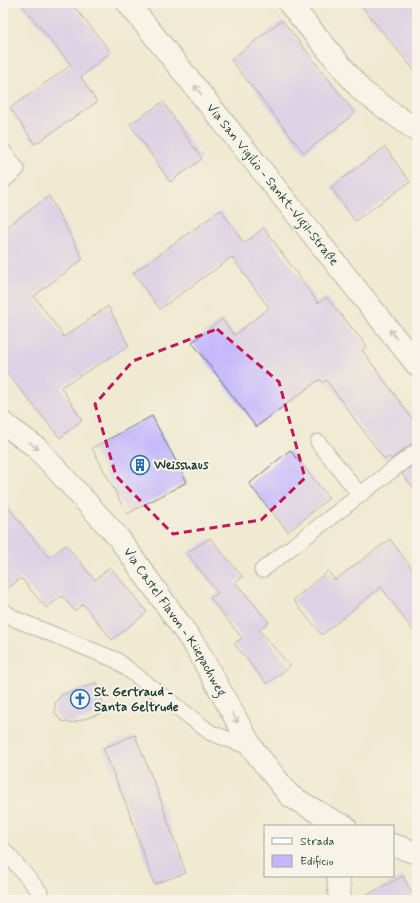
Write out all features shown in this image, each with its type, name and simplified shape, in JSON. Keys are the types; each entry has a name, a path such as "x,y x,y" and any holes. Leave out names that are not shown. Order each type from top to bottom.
{"street":[{"name":"Via San Vigilio - Sankt-Vigil-Straße","path":"128,3 417,365"},
{"path":"290,3 362,91 417,131"},
{"name":"Via Castel Flavon - Küepachweg","path":"3,423 37,448 118,537 196,647 252,748 290,796 339,825"},
{"path":"394,845 417,853"},
{"path":"338,877 340,900"}],"lane":[{"path":"3,151 17,169 3,181"},
{"path":"318,442 360,495"},
{"path":"262,570 417,451"},
{"path":"3,610 15,619 116,660 211,733 252,748"},
{"path":"3,850 40,892"}],"highlighted area":[{"path":"217,329 279,382 305,478 261,520 173,534 116,476 95,404 133,361"}],"building":[{"path":"20,3 71,3 111,52 81,77 97,102 35,144 10,108 71,65"},
{"path":"359,3 417,3 417,74"},
{"path":"282,20 355,113 304,153 231,60"},
{"path":"163,102 202,159 170,182 130,124"},
{"path":"385,147 410,182 355,221 331,187"},
{"path":"49,196 83,259 34,296 64,337 108,306 129,346 61,387 82,420 60,438 3,368 3,230"},
{"path":"221,210 244,243 264,228 318,303 326,297 367,346 362,350 417,425 417,442 391,459 389,457 385,460 326,380 323,383 320,379 256,427 192,342 222,319 234,335 269,308 232,257 160,309 133,273"},
{"name":"Weisshaus","path":"152,416 187,482 127,514 92,448"},
{"path":"290,450 329,498 288,532 249,484"},
{"path":"417,462 417,492 402,474"},
{"path":"3,501 49,558 66,545 95,580 110,567 147,612 112,640 83,604 75,611 62,596 46,608 21,578 3,592"},
{"path":"210,538 243,577 235,582 269,622 259,630 290,666 267,684 234,644 242,638 210,598 218,593 187,553"},
{"path":"390,539 417,575 417,636 381,587 322,635 293,600 328,571 335,580"},
{"name":"St. Gertraud - Santa Geltrude","path":"97,683 105,712 72,723 61,721 55,713 55,703 62,695"},
{"path":"135,735 156,787 186,873 154,884 128,809 103,748"},
{"path":"403,876 416,900 357,900"}],"place":[{"name":"Weisshaus","path":"140,465"},
{"name":"St. Gertraud - Santa Geltrude","path":"80,699"}]}
